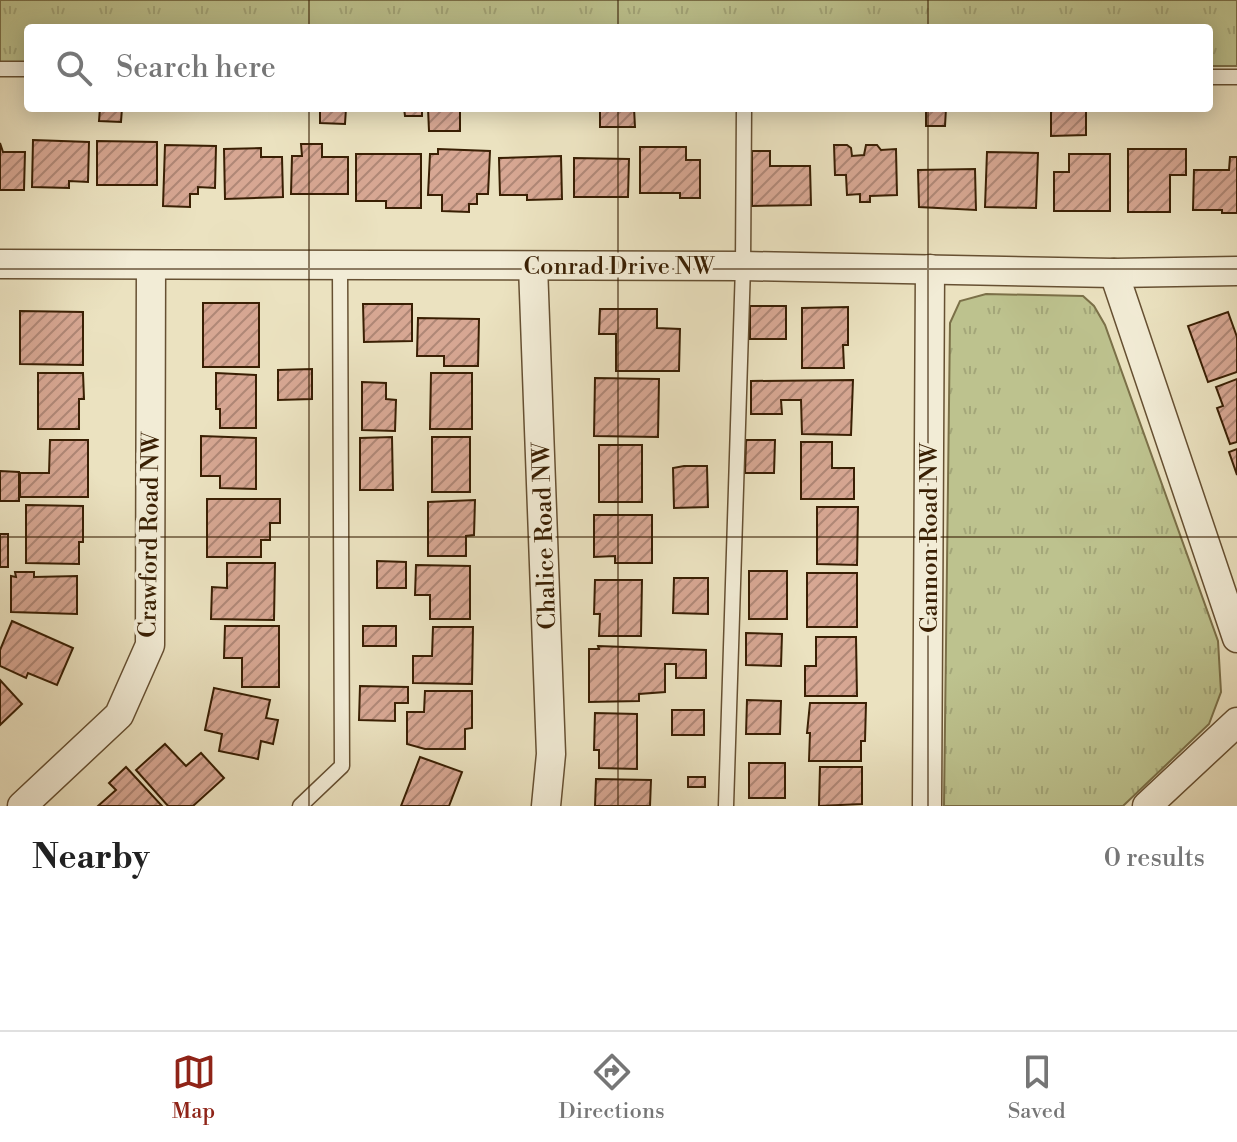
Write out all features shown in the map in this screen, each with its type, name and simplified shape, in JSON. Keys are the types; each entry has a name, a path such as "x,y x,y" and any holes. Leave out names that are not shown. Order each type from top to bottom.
{"street":[{"name":"Conrad Drive NW","path":"0,264 743,266 1114,273 1237,271"},
{"name":"Crawford Road NW","path":"22,806 119,715 150,645 151,265"},
{"name":"Chalice Road NW","path":"533,266 551,754 546,806"},
{"name":"Cannon Road NW","path":"927,806 930,269"},
{"path":"1114,273 1237,638"},
{"path":"1147,806 1237,722"}],"lane":[{"path":"0,69 24,69"},
{"path":"1213,77 1237,77"},
{"path":"726,806 743,266 744,112"},
{"path":"300,806 342,766 340,267"}],"green space":[{"path":"0,0 1237,0 1237,66 1213,66 1213,24 24,24 24,62 0,62"},
{"path":"986,294 1083,296 1094,306 1105,325 1218,641 1221,692 1209,724 1123,806 944,806 950,323 960,301"}],"building":[{"path":"100,112 122,112 121,122 99,121"},
{"path":"320,112 346,112 345,124 320,123"},
{"path":"404,112 422,112 422,116 405,116"},
{"path":"428,112 460,112 460,131 429,131"},
{"path":"600,112 634,112 635,127 600,127"},
{"path":"926,112 946,112 945,126 926,126"},
{"path":"1051,112 1086,112 1086,135 1051,136"},
{"path":"33,140 89,142 88,182 69,181 69,188 32,187"},
{"path":"97,141 157,142 157,185 97,185"},
{"path":"0,143 3,152 25,152 24,190 0,190"},
{"path":"301,144 322,144 322,157 348,157 348,194 291,194 292,156 302,156"},
{"path":"165,145 216,146 215,188 198,187 198,194 190,194 190,207 163,206"},
{"path":"834,145 847,145 851,148 852,156 864,155 866,145 877,145 881,150 896,149 897,195 870,196 870,202 860,202 860,194 847,195 846,175 835,175"},
{"path":"640,147 686,147 686,160 700,160 700,198 680,198 680,193 640,193"},
{"path":"261,148 261,157 282,157 283,197 225,199 224,149"},
{"path":"438,149 490,151 488,194 477,194 477,204 469,204 469,212 442,211 442,195 428,195 430,154 438,154"},
{"path":"1128,149 1186,149 1186,175 1170,175 1170,212 1128,212"},
{"path":"752,151 770,151 770,166 810,166 811,205 752,206"},
{"path":"987,152 1038,153 1036,208 985,207"},
{"path":"356,154 421,154 421,208 386,208 386,201 356,201"},
{"path":"1069,154 1110,154 1110,211 1054,211 1054,172 1069,172"},
{"path":"561,156 562,199 527,200 527,195 500,195 499,158"},
{"path":"1230,157 1237,157 1237,213 1193,210 1194,170 1229,170"},
{"path":"574,158 629,159 628,197 574,197"},
{"path":"975,169 976,210 919,207 918,170"},
{"path":"203,303 259,303 259,367 203,367"},
{"path":"363,304 412,304 412,341 364,342"},
{"path":"750,306 786,306 786,339 750,339"},
{"path":"848,307 848,345 843,345 844,368 802,368 802,308"},
{"path":"600,309 657,309 657,328 680,329 679,371 616,371 616,334 599,334"},
{"path":"20,311 83,312 83,365 20,364"},
{"path":"1228,312 1237,337 1237,372 1208,382 1188,326"},
{"path":"418,318 479,319 478,366 444,366 444,356 417,356"},
{"path":"312,369 312,399 278,400 278,370"},
{"path":"38,373 83,373 84,399 79,399 79,429 38,429"},
{"path":"216,373 256,375 256,428 220,428 220,409 216,409"},
{"path":"431,373 472,373 472,429 430,429"},
{"path":"595,378 659,379 658,437 594,436"},
{"path":"1237,379 1237,442 1230,444 1217,408 1223,406 1216,387"},
{"path":"853,380 851,435 802,434 801,400 781,400 782,414 751,414 751,381"},
{"path":"362,382 386,383 386,399 396,400 395,431 362,430"},
{"path":"201,436 256,438 256,489 220,488 220,476 201,476"},
{"path":"392,437 393,490 360,490 360,438"},
{"path":"432,437 470,437 470,492 432,492"},
{"path":"50,440 88,440 88,497 20,497 20,473 49,473"},
{"path":"746,440 775,440 774,473 745,473"},
{"path":"801,442 832,442 832,468 854,468 854,499 801,499"},
{"path":"599,445 642,445 642,502 599,502"},
{"path":"1237,449 1237,475 1229,452"},
{"path":"707,466 708,507 674,508 673,468"},
{"path":"0,471 19,472 19,501 0,501"},
{"path":"207,499 280,499 280,523 270,523 270,540 261,540 261,557 207,557"},
{"path":"475,500 474,535 466,536 466,556 428,556 428,502"},
{"path":"26,505 83,506 83,542 79,542 79,564 26,563"},
{"path":"817,507 858,507 857,565 817,564"},
{"path":"594,515 652,515 652,563 615,563 615,556 594,557"},
{"path":"0,534 8,534 8,567 0,567"},
{"path":"377,561 406,562 406,588 377,588"},
{"path":"227,563 275,563 274,620 211,619 212,587 227,588"},
{"path":"416,565 470,566 470,619 430,619 430,595 415,595"},
{"path":"749,571 787,571 787,619 749,619"},
{"path":"15,572 34,572 34,577 77,576 77,614 11,612 11,576 16,577"},
{"path":"807,573 857,573 857,627 807,627"},
{"path":"674,578 708,578 708,614 673,613"},
{"path":"595,580 642,580 641,636 599,636 600,614 594,614"},
{"path":"12,621 73,648 57,685 28,673 26,678 0,666 0,650"},
{"path":"225,626 279,626 279,687 242,687 242,658 224,658"},
{"path":"363,626 396,626 396,646 363,646"},
{"path":"433,627 473,627 472,684 413,683 413,656 432,656"},
{"path":"746,633 782,634 781,666 746,665"},
{"path":"816,637 856,637 857,696 805,696 805,666 816,666"},
{"path":"598,646 706,650 706,678 676,678 676,664 665,664 665,692 639,694 639,701 589,702 589,649 599,649"},
{"path":"0,680 22,704 0,725"},
{"path":"360,686 408,687 408,703 395,703 395,721 359,720"},
{"path":"214,688 270,700 266,718 278,720 273,744 261,741 258,759 219,751 222,734 205,730"},
{"path":"425,691 472,691 472,728 465,729 465,749 425,749 407,744 407,712 424,712"},
{"path":"747,700 781,701 780,734 746,734"},
{"path":"810,703 866,703 861,761 809,761 810,733 807,733"},
{"path":"672,710 704,710 704,735 672,735"},
{"path":"595,713 637,714 637,769 599,768 599,750 594,750"},
{"path":"165,744 186,766 201,753 224,778 193,806 168,806 136,770"},
{"path":"420,757 462,772 449,806 401,806"},
{"path":"749,763 785,763 785,798 749,798"},
{"path":"126,767 162,806 98,806 116,790 109,783"},
{"path":"820,767 862,767 862,804 819,806"},
{"path":"688,777 705,777 705,787 688,787"},
{"path":"596,779 651,780 650,806 595,806"}]}
